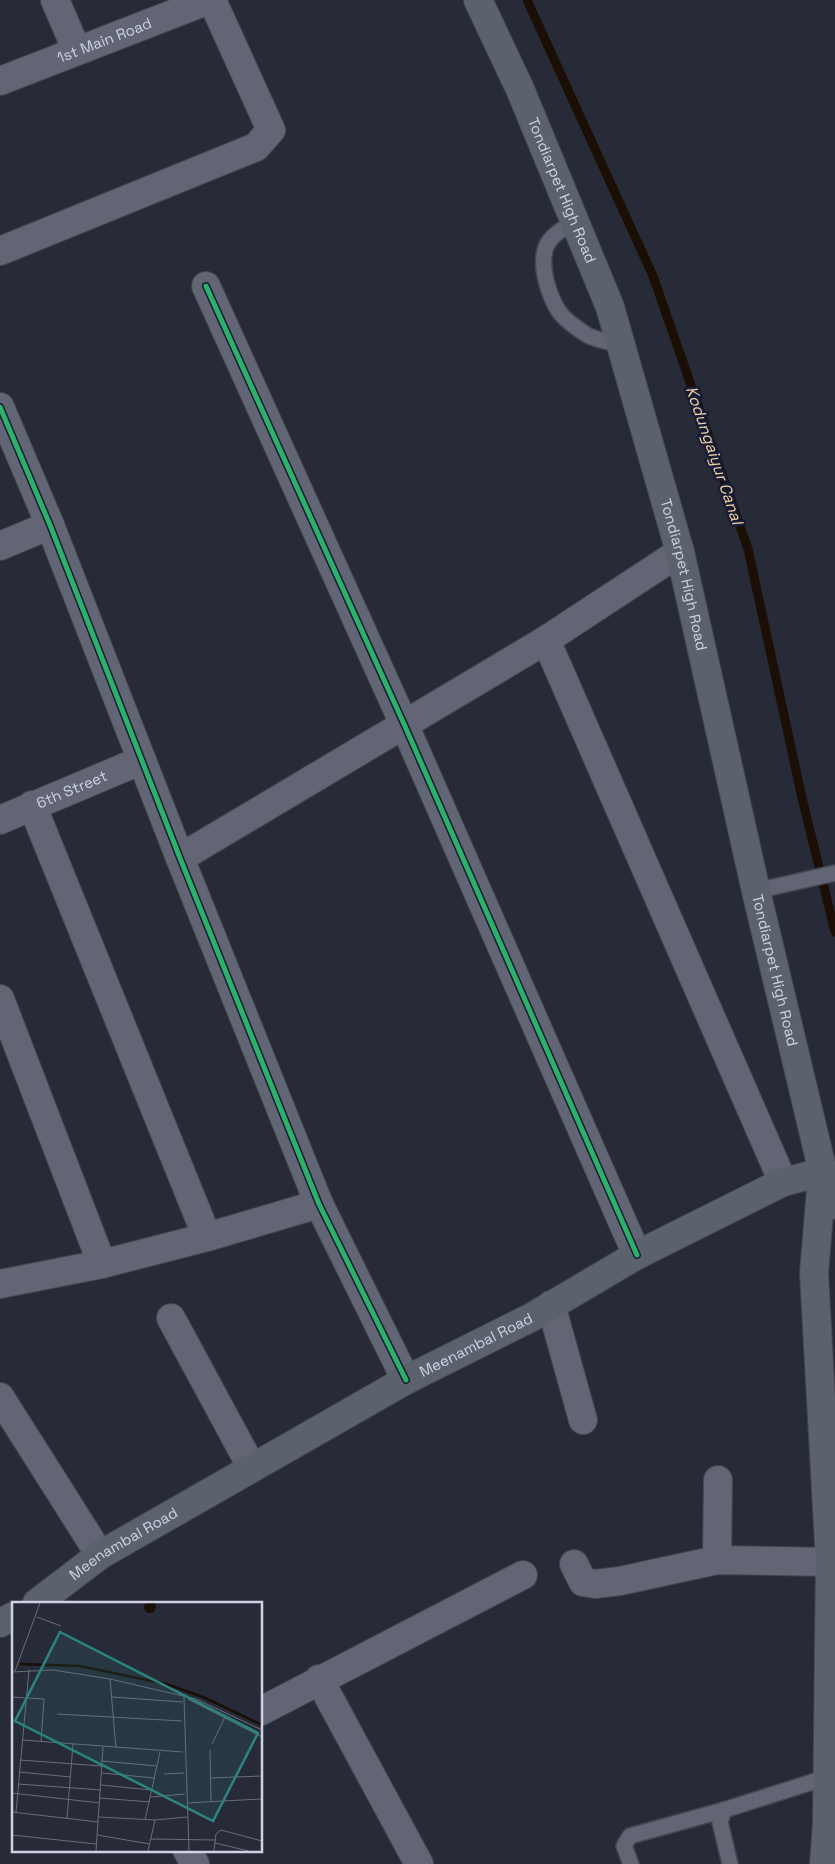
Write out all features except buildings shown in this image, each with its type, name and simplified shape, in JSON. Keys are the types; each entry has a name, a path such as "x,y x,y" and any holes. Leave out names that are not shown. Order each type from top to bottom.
{"main road":[{"name":"Tondiarpet High Road","path":"478,0 520,88 610,308 680,552 756,890 823,1172 835,1204"},
{"name":"Tondiarpet High Road","path":"823,1172 814,1273 830,1562 828,1777 824,1864"},
{"name":"Meenambal Road","path":"38,1602 100,1555 406,1380 532,1317 637,1255 783,1182 823,1172"},
{"path":"0,1623 12,1617"}],"street":[{"path":"56,0 77,51"},
{"path":"0,251 256,147 271,130 210,0"},
{"name":"1st Main Road","path":"0,81 210,0"},
{"path":"206,286 404,724 637,1255"},
{"path":"0,407 50,525 180,858 319,1204 406,1380"},
{"path":"0,546 50,525"},
{"path":"180,858 546,640 680,552"},
{"path":"546,640 783,1182"},
{"name":"6th Street","path":"0,820 142,760"},
{"path":"32,805 206,1237"},
{"path":"0,999 102,1264"},
{"path":"0,1284 102,1264 206,1237 319,1204"},
{"path":"552,1305 583,1420"},
{"path":"172,1318 252,1468"},
{"path":"0,1397 100,1555"},
{"path":"717,1560 718,1480"},
{"path":"574,1564 583,1582 595,1584 620,1581 717,1560 830,1562"},
{"path":"262,1710 522,1575"},
{"path":"319,1680 419,1864"},
{"path":"189,1852 195,1864"}],"lane":[{"path":"575,222 557,232 546,247 543,269 550,291 560,312 570,322 589,336 620,345"},
{"path":"756,890 835,873"},
{"path":"631,1864 624,1846 630,1836 724,1810 828,1777"},
{"path":"724,1810 720,1822 730,1864"}],"waterway":[{"name":"Kodungaiyur Canal","path":"527,0 653,276 748,549 802,798 835,932"}],"cycle path":[{"path":"206,286 404,724 637,1255"},
{"path":"0,407 50,525 180,858 319,1204 406,1380"}]}
